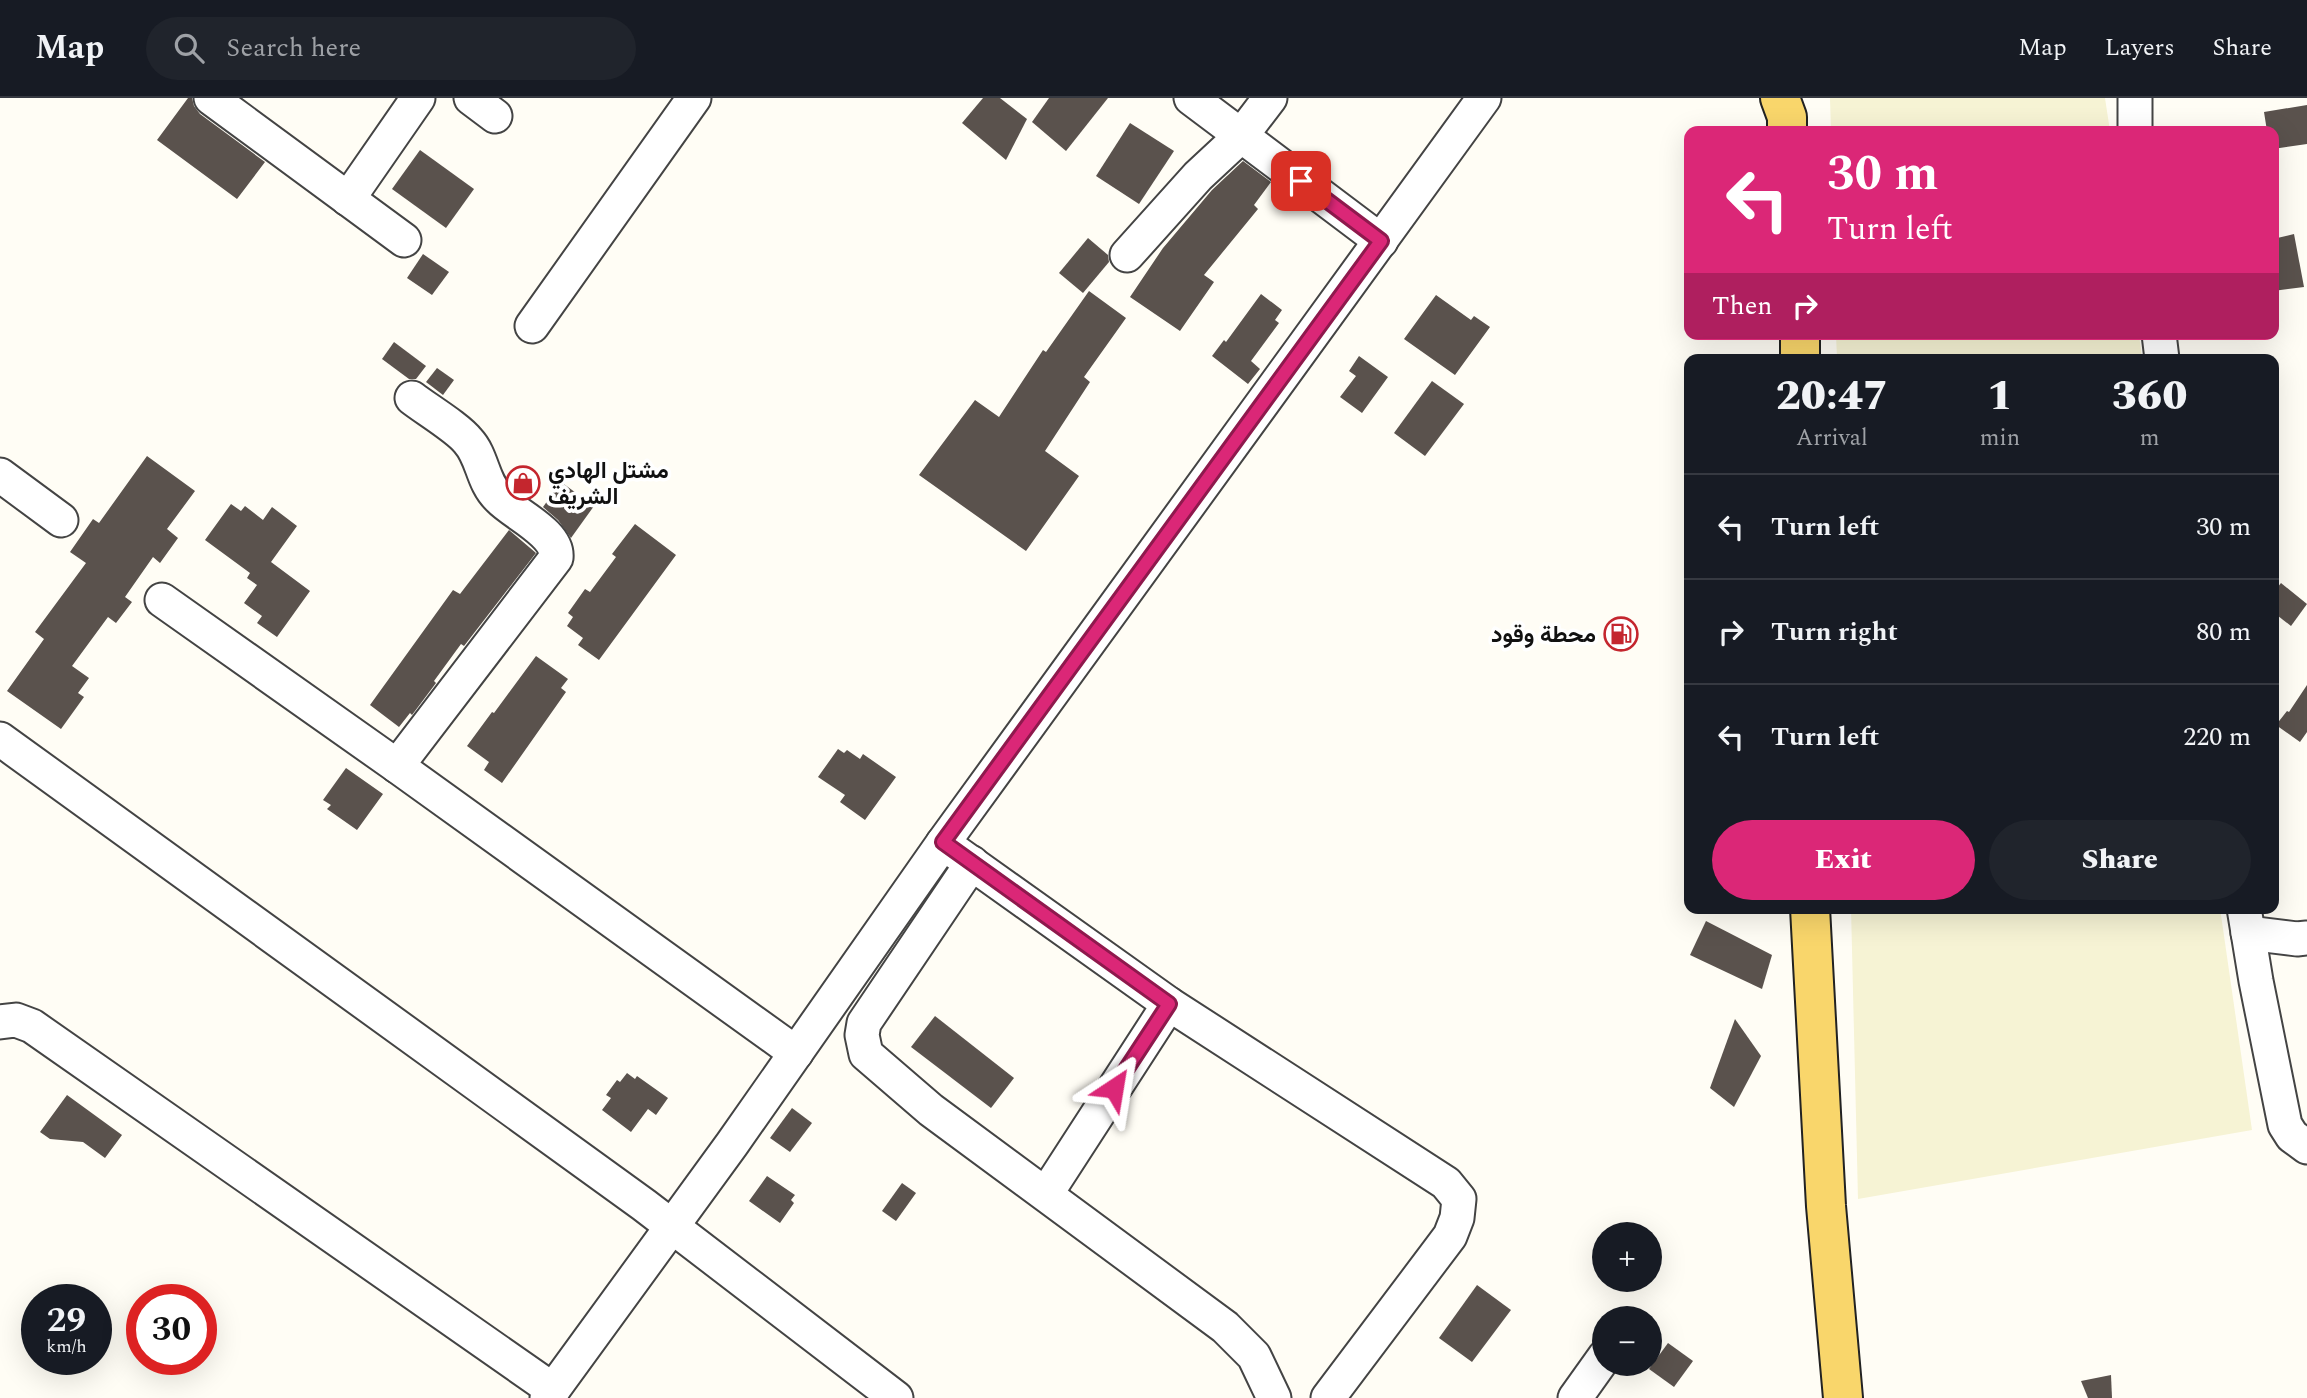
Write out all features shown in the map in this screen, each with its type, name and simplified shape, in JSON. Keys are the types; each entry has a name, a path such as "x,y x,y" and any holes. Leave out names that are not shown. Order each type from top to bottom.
{"main road":[{"path":"1810,914 1826,1206 1843,1398"}],"street":[{"path":"211,98 404,240"},
{"path":"348,199 418,98"},
{"path":"531,326 694,98"},
{"path":"1191,98 1381,241"},
{"path":"1127,255 1198,176 1241,136 1270,98"},
{"path":"0,1022 16,1020 32,1026 550,1394 796,1053 943,842 1484,98"},
{"path":"2135,98 2135,126"},
{"path":"397,766 556,558 557,550 554,542 544,533 492,492 468,441 412,398"},
{"path":"0,475 61,520"},
{"path":"162,600 796,1053"},
{"path":"0,739 672,1227 896,1398"},
{"path":"943,842 1169,1004 1446,1183 1459,1199 1457,1218 1450,1236 1328,1398"},
{"path":"972,863 864,1023 862,1035 866,1054 931,1110 1225,1327 1254,1356 1275,1398"},
{"path":"2307,938 2298,939 2246,921 2285,1125 2291,1136 2307,1147"},
{"path":"1046,1194 1169,1004"},
{"path":"1575,1398 1592,1374"}],"shaded area":[{"path":"1830,98 2105,98 2109,126 1831,126"},
{"path":"1836,340 2140,340 2141,354 1837,354"},
{"path":"1851,914 2221,914 2252,1130 1858,1199"}],"building":[{"path":"188,98 192,98 200,114 265,162 237,199 157,140"},
{"path":"983,98 1000,98 1027,119 1006,160 962,123"},
{"path":"1049,98 1108,98 1066,151 1032,122"},
{"path":"2307,105 2307,144 2279,148 2279,126 2266,126 2264,112"},
{"path":"1130,123 1174,151 1139,204 1096,176"},
{"path":"420,150 474,189 446,228 392,189"},
{"path":"1243,161 1271,182 1254,205 1258,209 1204,275 1214,282 1180,331 1130,297 1163,248 1212,190"},
{"path":"2294,234 2304,287 2279,290 2279,238"},
{"path":"1088,238 1108,255 1109,262 1083,293 1059,273"},
{"path":"423,254 449,272 432,295 407,278"},
{"path":"1089,291 1126,318 1084,377 1090,382 1045,451 1079,476 1026,551 919,475 975,400 999,417 1043,350 1046,352"},
{"path":"1261,294 1282,310 1275,320 1279,323 1251,361 1260,369 1248,384 1212,356 1224,340 1226,342"},
{"path":"1436,295 1471,320 1474,316 1490,327 1455,375 1404,339"},
{"path":"394,342 426,366 416,379 409,379 382,359"},
{"path":"1359,356 1388,377 1362,413 1340,397 1356,376 1349,371"},
{"path":"437,368 454,380 443,395 426,382"},
{"path":"1432,381 1464,404 1425,456 1394,433"},
{"path":"147,456 195,491 167,529 178,538 160,563 153,557 125,597 132,602 116,623 108,617 72,666 89,678 78,693 84,697 61,729 7,691 44,639 35,632 86,563 70,552 93,519 99,523"},
{"path":"561,482 594,506 571,538 558,520 543,507"},
{"path":"231,504 241,511 245,506 263,520 272,507 297,526 271,562 310,591 277,637 257,623 262,616 244,603 257,585 247,578 250,573 205,540"},
{"path":"635,524 676,555 599,660 578,645 583,638 567,626 573,617 568,613 585,589 590,592 616,557 612,554"},
{"path":"509,530 536,553 464,646 461,644 412,715 410,713 399,727 370,705 453,590 460,594"},
{"path":"2281,583 2307,604 2291,626 2279,617"},
{"path":"536,656 568,679 561,688 566,692 502,783 484,770 489,762 467,746"},
{"path":"2307,685 2307,732 2300,742 2279,727 2279,721 2289,712"},
{"path":"838,749 844,753 847,750 860,759 863,754 896,777 865,820 840,802 845,795 818,777"},
{"path":"346,768 383,794 357,830 327,809 331,805 323,800"},
{"path":"1706,921 1772,955 1762,989 1690,955"},
{"path":"935,1016 1014,1078 991,1108 911,1047"},
{"path":"1735,1019 1761,1056 1734,1107 1710,1088"},
{"path":"627,1073 635,1079 637,1076 668,1098 656,1115 648,1109 631,1132 602,1110 611,1098 606,1095 617,1080 620,1082"},
{"path":"67,1095 122,1135 105,1158 83,1142 50,1139 40,1132"},
{"path":"792,1108 812,1123 790,1152 770,1138"},
{"path":"767,1176 795,1195 791,1200 794,1203 780,1223 749,1201"},
{"path":"902,1183 916,1193 896,1221 882,1211"},
{"path":"1477,1285 1511,1310 1472,1362 1439,1338"},
{"path":"1668,1343 1693,1361 1674,1387 1659,1376 1662,1376 1662,1351"},
{"path":"2111,1375 2112,1398 2088,1398 2081,1381"}],"place":[{"name":"مشتل الهادي الشريف","path":"523,483"},
{"name":"محطة وقود","path":"1621,634"}],"route":[{"path":"1114,1088 1169,1004 943,842 1381,241 1301,181"}]}
